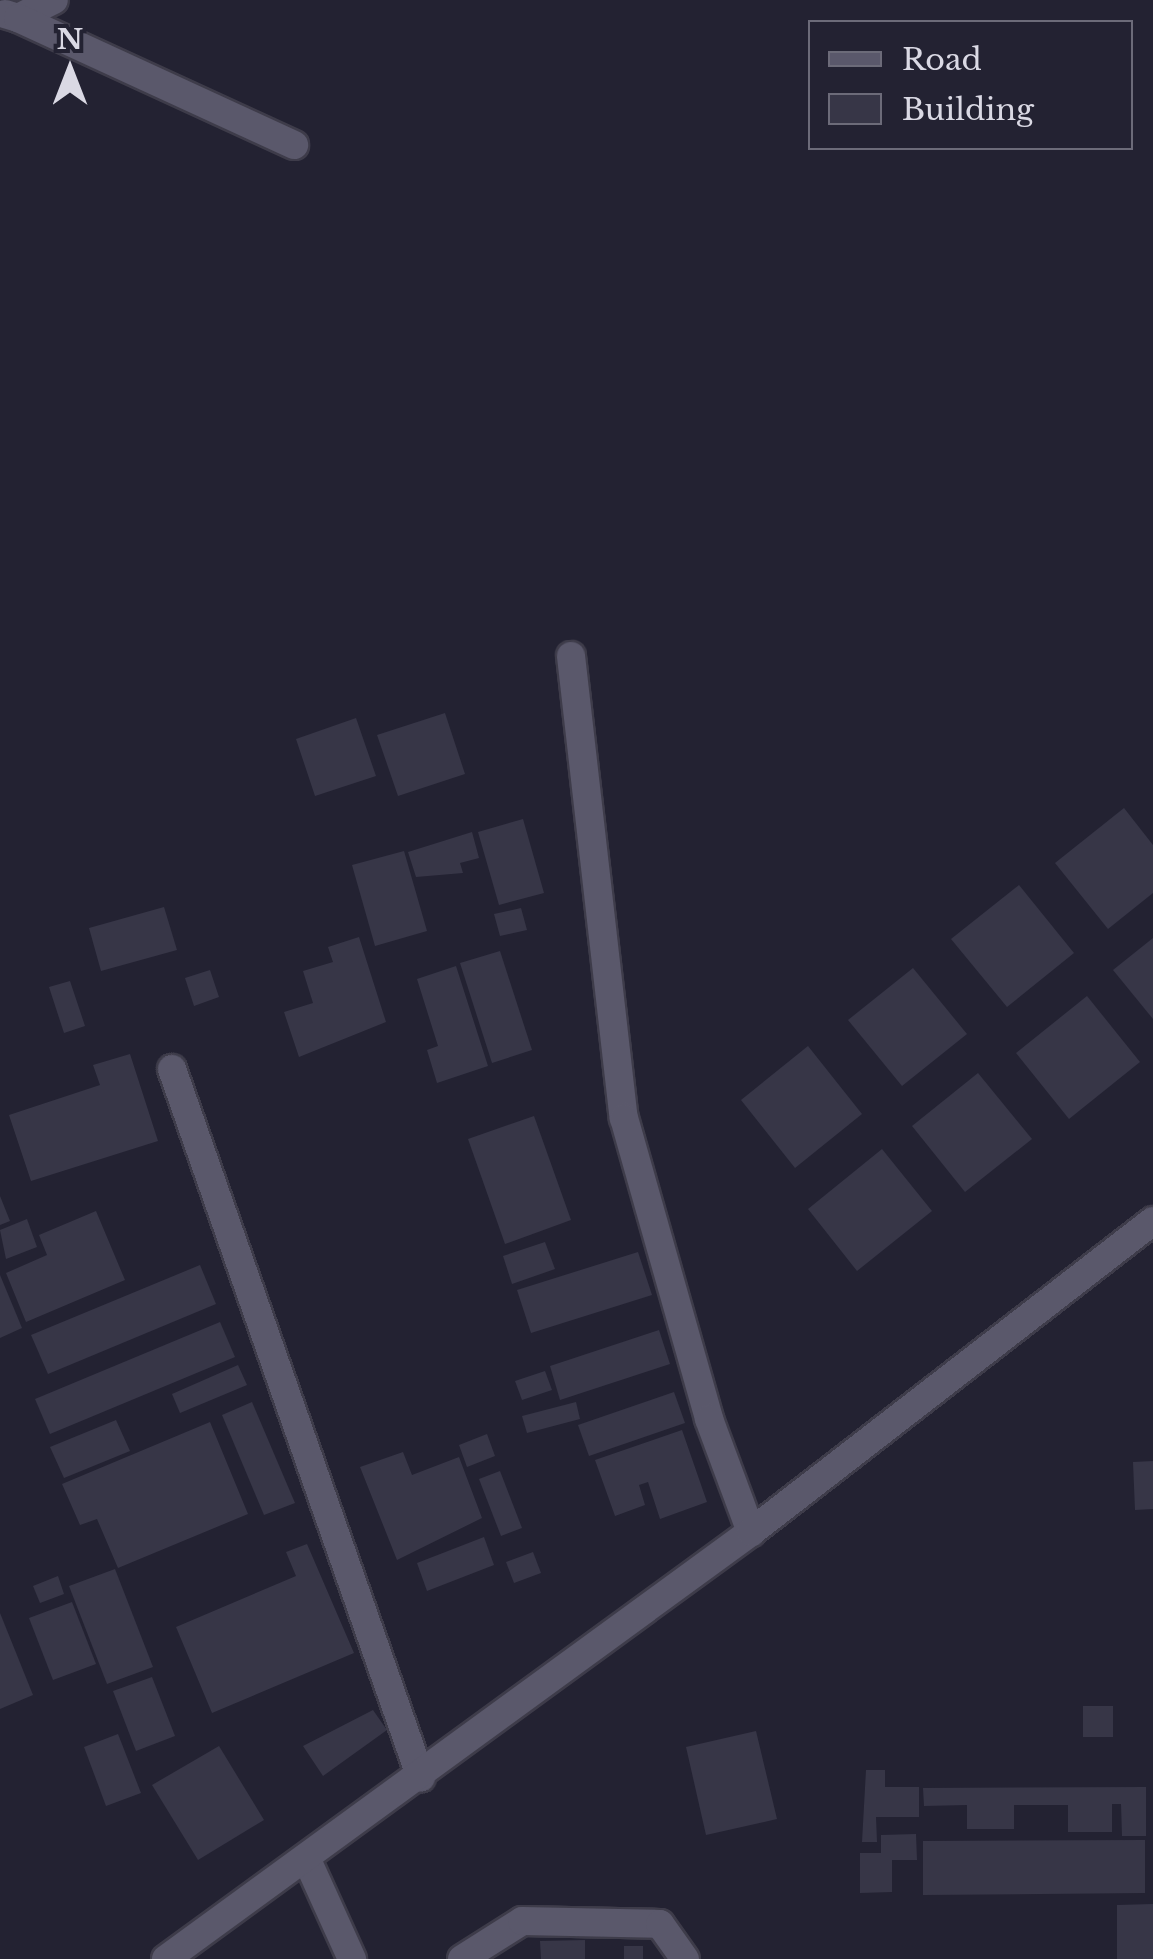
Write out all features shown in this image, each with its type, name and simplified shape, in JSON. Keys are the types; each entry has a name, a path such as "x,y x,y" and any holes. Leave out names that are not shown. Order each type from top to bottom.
{"street":[{"path":"9,15 54,0"},
{"path":"9,15 294,144"},
{"path":"571,656 624,1118 709,1419 751,1532"},
{"path":"172,1069 421,1778"},
{"path":"166,1959 308,1862 751,1532 1153,1222"},
{"path":"308,1862 352,1959"},
{"path":"462,1959 522,1921 660,1924 685,1959"}],"building":[{"path":"445,713 465,774 398,796 377,735"},
{"path":"356,718 376,776 315,796 296,739"},
{"path":"1124,808 1153,845 1153,893 1108,929 1055,863"},
{"path":"523,819 544,893 499,905 478,832"},
{"path":"472,832 479,858 460,863 463,873 416,877 408,852"},
{"path":"404,851 427,931 375,946 352,865"},
{"path":"1019,885 1074,953 1007,1007 951,939"},
{"path":"164,907 177,950 101,971 89,928"},
{"path":"521,908 527,930 500,936 494,914"},
{"path":"359,937 386,1022 299,1057 284,1012 313,1003 303,971 333,962 328,947"},
{"path":"1153,938 1153,1019 1113,970"},
{"path":"500,951 532,1050 492,1063 460,963"},
{"path":"456,966 488,1066 437,1083 427,1050 438,1046 417,979"},
{"path":"913,968 967,1034 902,1086 848,1020"},
{"path":"210,970 219,997 194,1006 185,978"},
{"path":"70,981 85,1026 64,1033 49,987"},
{"path":"1087,996 1140,1062 1069,1119 1016,1053"},
{"path":"808,1046 862,1114 795,1168 741,1100"},
{"path":"130,1054 158,1141 31,1181 9,1115 100,1085 93,1065"},
{"path":"978,1073 1032,1139 965,1192 912,1126"},
{"path":"534,1116 571,1220 505,1244 468,1139"},
{"path":"882,1149 932,1211 857,1271 808,1209"},
{"path":"0,1196 10,1221 0,1225"},
{"path":"96,1211 125,1280 26,1322 6,1273 47,1255 39,1235"},
{"path":"27,1219 37,1247 6,1259 0,1230"},
{"path":"545,1242 555,1269 512,1284 503,1256"},
{"path":"638,1252 652,1295 531,1333 517,1290"},
{"path":"200,1265 216,1304 48,1374 31,1335"},
{"path":"0,1275 22,1328 0,1338"},
{"path":"220,1322 235,1357 50,1434 35,1399"},
{"path":"659,1330 670,1364 560,1400 550,1366"},
{"path":"238,1365 247,1385 180,1413 172,1394"},
{"path":"545,1371 552,1390 522,1400 515,1381"},
{"path":"674,1392 685,1423 589,1456 578,1425"},
{"path":"252,1402 295,1503 264,1515 222,1415"},
{"path":"576,1402 580,1419 527,1433 522,1416"},
{"path":"116,1420 130,1451 64,1478 50,1447"},
{"path":"210,1422 248,1514 118,1568 97,1519 80,1525 62,1484"},
{"path":"682,1430 707,1502 660,1519 648,1482 639,1485 645,1505 615,1516 595,1460"},
{"path":"487,1434 495,1456 467,1467 459,1445"},
{"path":"403,1452 412,1475 459,1457 482,1518 397,1560 360,1467"},
{"path":"1153,1461 1153,1509 1135,1510 1133,1462"},
{"path":"500,1471 522,1528 501,1536 479,1479"},
{"path":"484,1537 494,1565 427,1591 417,1563"},
{"path":"307,1544 354,1653 212,1713 176,1627 296,1576 286,1552"},
{"path":"533,1552 541,1573 514,1583 506,1562"},
{"path":"115,1569 153,1667 107,1684 69,1586"},
{"path":"58,1576 64,1594 40,1603 33,1586"},
{"path":"72,1602 96,1664 53,1680 29,1618"},
{"path":"0,1613 33,1695 0,1709"},
{"path":"152,1677 175,1736 136,1751 113,1691"},
{"path":"1083,1706 1113,1706 1113,1737 1083,1737"},
{"path":"373,1710 387,1730 323,1776 303,1746"},
{"path":"756,1731 777,1819 706,1835 686,1747"},
{"path":"118,1734 141,1793 106,1806 84,1747"},
{"path":"219,1746 264,1820 198,1860 152,1785"},
{"path":"866,1770 885,1770 885,1787 919,1787 919,1817 876,1817 877,1842 862,1842"},
{"path":"1146,1787 1146,1836 1122,1836 1121,1804 1112,1804 1112,1832 1068,1832 1068,1805 1014,1805 1014,1829 967,1829 967,1805 924,1806 923,1788"},
{"path":"916,1834 917,1860 892,1860 892,1892 860,1893 860,1853 881,1853 881,1835"},
{"path":"1145,1840 1145,1893 923,1895 923,1841"},
{"path":"1153,1904 1153,1959 1117,1959 1117,1905"},
{"path":"585,1940 585,1959 541,1959 540,1941"},
{"path":"624,1946 643,1946 643,1959 624,1959"}]}
